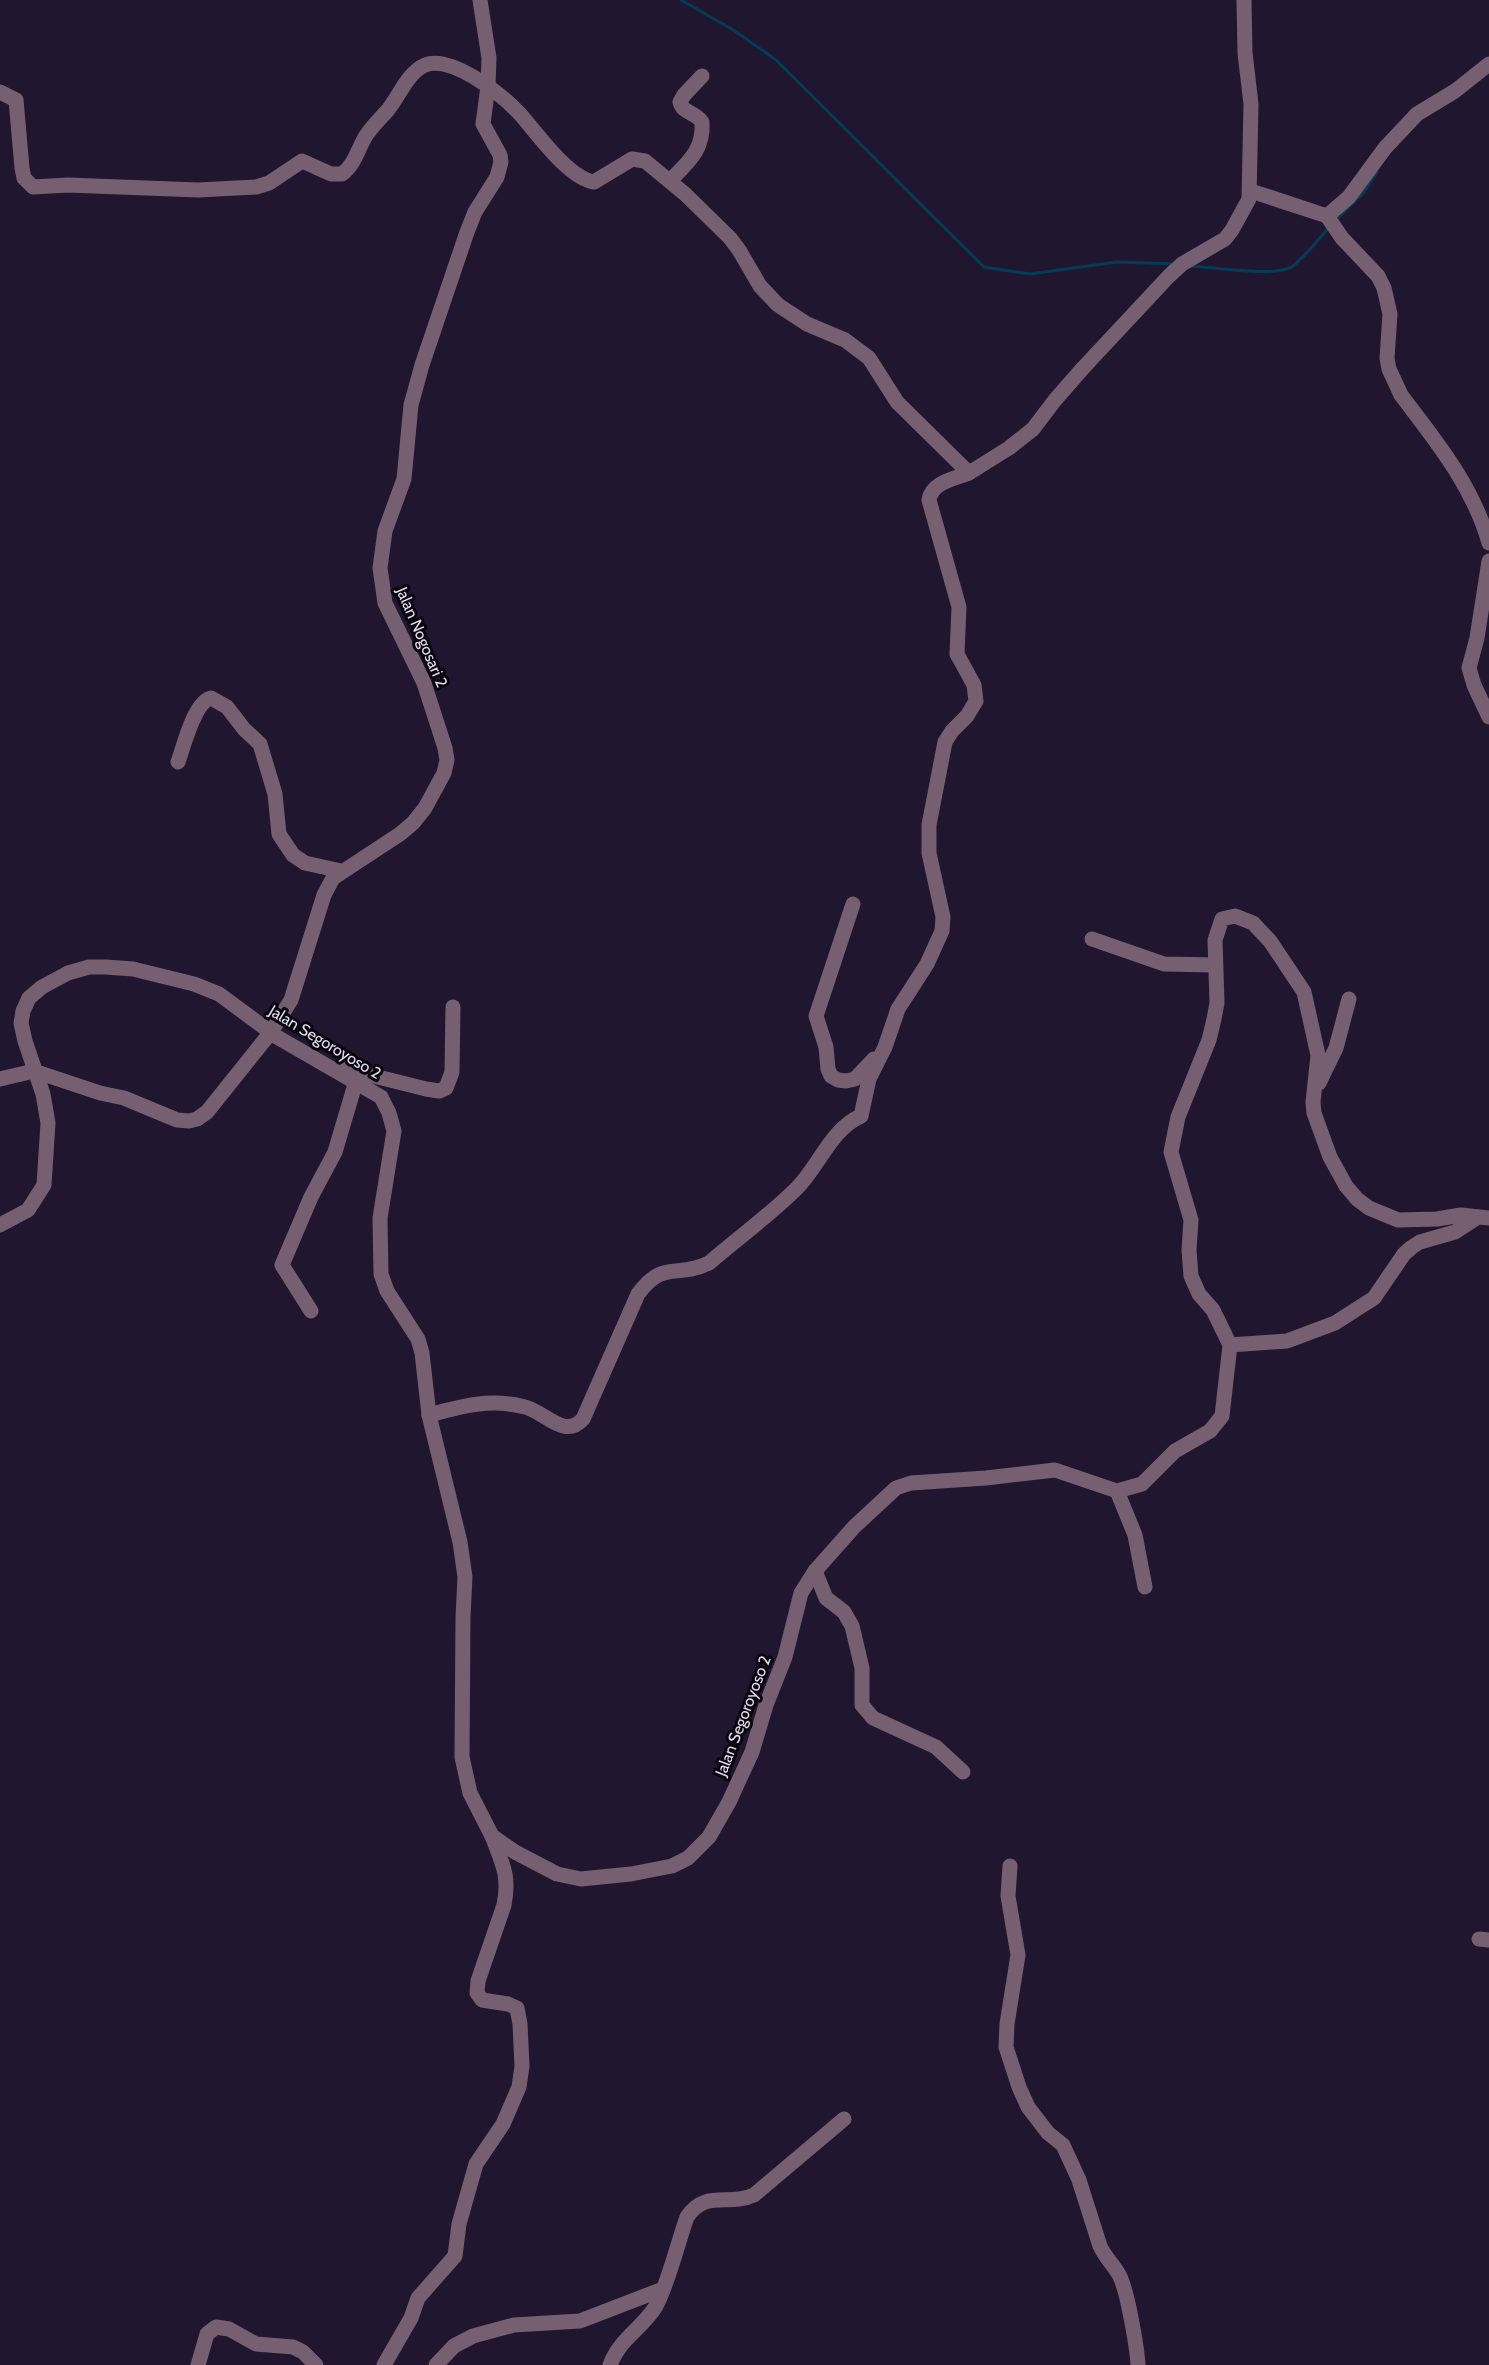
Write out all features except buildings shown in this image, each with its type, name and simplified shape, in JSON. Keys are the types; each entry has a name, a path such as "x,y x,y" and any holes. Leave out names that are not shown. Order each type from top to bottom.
{"street":[{"name":"Jalan Nogosari 2","path":"34,1071 100,1093 124,1098 177,1120 197,1119 207,1112 271,1032 291,1000 324,895 333,878 413,823 439,786 447,760 445,748 424,683 385,603 380,568 385,531 404,479 408,424 422,365 467,232 475,212 492,187 500,168 500,155 483,124 488,86 487,39 480,0"},
{"path":"429,1415 463,1405 487,1402 528,1407 558,1425 569,1427 578,1424 583,1419 638,1294 645,1284 654,1275 696,1269 709,1263 796,1190 812,1172 844,1126 861,1116 869,1079 885,1047 898,1008 927,964 942,931 943,917 929,853 929,825 945,742 973,709 976,701 974,685 957,654 959,607 929,500 931,493 936,486 969,473 1009,448 1033,429 1083,368 1169,276 1187,260 1225,239 1241,214 1251,191 1251,104 1245,53 1244,0"},
{"path":"0,92 16,100 22,168 24,178 33,187 68,185 198,190 256,187 269,183 302,161 331,174 342,174 353,163 371,128 388,110 406,83 425,65 442,64 451,67 488,86 520,115 563,163 588,181 594,182 636,158 645,161 670,181 730,238 740,250 767,295 792,315 845,340 869,358 889,393 902,408 969,473"},
{"path":"1327,216 1349,197 1385,148 1417,114 1455,91 1489,64"},
{"path":"670,181 698,150 702,122 697,116 684,110 680,102 702,76"},
{"path":"1251,191 1327,216 1334,229 1378,276 1384,288 1390,314 1388,358 1394,383 1458,471 1473,500 1489,543"},
{"path":"1489,561 1477,638 1469,668 1489,717"},
{"path":"178,762 202,702 211,698 223,704 263,749 275,794 277,826 283,842 298,859 341,871"},
{"path":"853,904 816,1016 826,1047 831,1076 846,1082 855,1079 885,1047"},
{"path":"1145,1587 1135,1535 1117,1491 1143,1484 1175,1451 1209,1431 1222,1416 1230,1345 1213,1310 1199,1294 1191,1276 1189,1250 1191,1220 1171,1152 1178,1117 1209,1040 1214,1019 1217,1003 1214,965 1217,930 1222,919 1235,916 1252,923 1270,941 1304,992 1318,1055 1314,1113 1330,1157 1346,1186 1369,1208 1398,1220 1437,1219 1461,1215 1484,1218"},
{"path":"1092,939 1164,964 1214,965"},
{"name":"Jalan Segoroyoso 2","path":"0,1225 28,1210 44,1185 48,1124 43,1094 21,1023 23,1011 29,998 54,979 89,967 133,969 194,984 219,994 271,1032 381,1097 392,1119 394,1131 391,1158 382,1193 381,1274 387,1291 418,1339 422,1353 429,1415 460,1542 465,1577 462,1757 470,1793 492,1836 516,1852 558,1874 581,1879 631,1874 672,1866 688,1858 709,1837 729,1802 752,1752 766,1705 785,1657 801,1593 815,1571 854,1527 896,1488 911,1483 1055,1470 1117,1491"},
{"path":"1315,1091 1336,1048 1349,999"},
{"path":"325,1064 439,1091 446,1088 452,1072 453,1007"},
{"path":"0,1080 34,1071"},
{"path":"311,1311 282,1265 308,1203 329,1166 356,1081"},
{"path":"1230,1345 1287,1341 1335,1323 1374,1298 1404,1254 1412,1247 1420,1242 1455,1232 1484,1218"},
{"path":"815,1571 826,1598 844,1612 852,1626 862,1668 862,1705 867,1712 873,1718 936,1747 963,1772"},
{"path":"384,2365 411,2318 418,2298 455,2256 459,2224 476,2164 506,2117 522,2077 520,2024 517,2008 508,2004 482,2000 477,1993 478,1982 507,1893 505,1870 492,1836"},
{"path":"1010,1866 1008,1896 1018,1955 1005,2037 1006,2047 1028,2107 1048,2133 1063,2145 1079,2180 1100,2246 1119,2274 1130,2313 1138,2365"},
{"path":"610,2365 622,2342 656,2305 687,2217 693,2207 703,2201 736,2200 754,2195 844,2119"},
{"path":"436,2365 454,2346 473,2336 514,2325 580,2321 663,2289"},
{"path":"198,2365 207,2334 216,2327 229,2329 256,2344 293,2347 303,2352 316,2365"}],"waterway":[{"path":"681,0 735,31 776,60 984,267 1030,274 1117,262 1175,264"},
{"path":"1337,219 1364,192 1377,172"},
{"path":"1190,266 1259,272 1285,269 1298,262 1328,229"}]}
